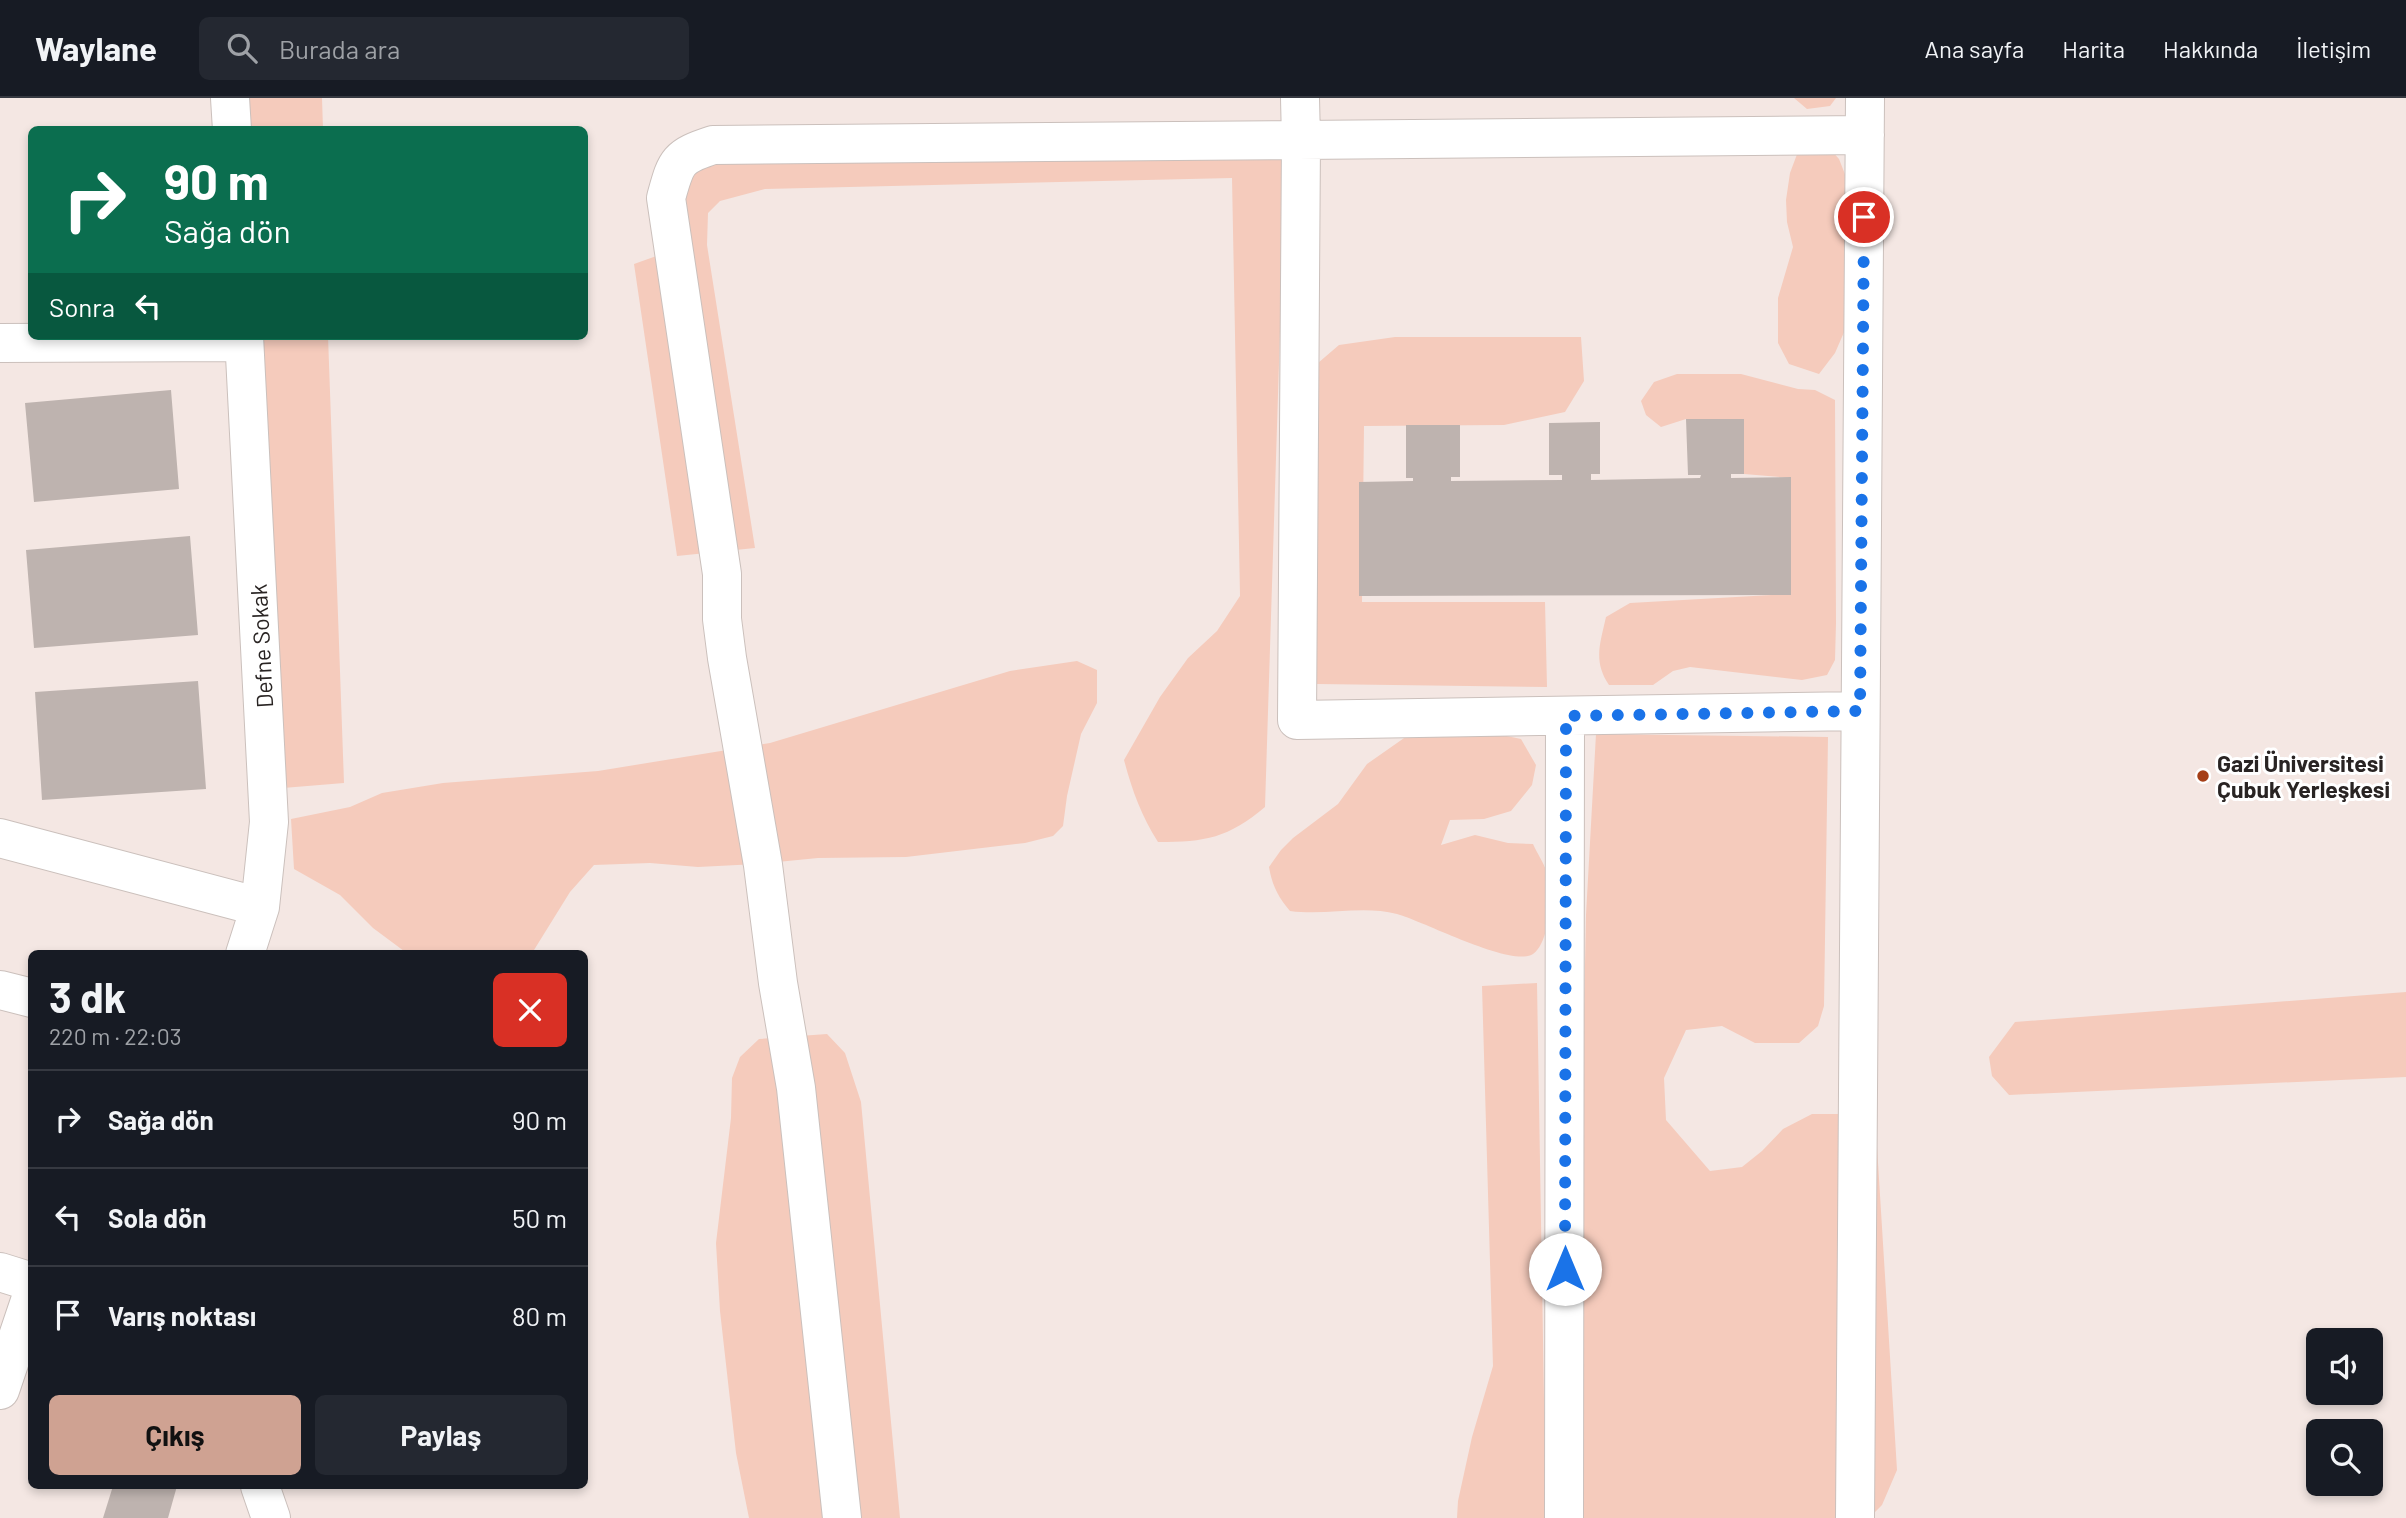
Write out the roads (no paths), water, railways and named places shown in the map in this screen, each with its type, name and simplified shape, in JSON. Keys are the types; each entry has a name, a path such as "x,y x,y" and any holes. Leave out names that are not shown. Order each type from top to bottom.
{"street":[{"path":"230,98 232,126"},
{"path":"1300,98 1297,720 1860,711"},
{"path":"842,1518 796,1088 727,657 722,619 722,574 666,198 675,166 689,153 713,145 1301,140 1865,116 1855,1518"},
{"path":"0,343 183,340"},
{"name":"Defne Sokak","path":"244,340 269,822 260,907 246,950"},
{"path":"1564,1518 1566,716"},
{"path":"0,838 260,907"},
{"path":"0,990 28,997"},
{"path":"0,1272 28,1281"},
{"path":"0,1390 28,1307"},
{"path":"261,1489 271,1518"}],"place":[{"name":"Gazi Üniversitesi Çubuk Yerleşkesi","path":"2203,776"}]}
